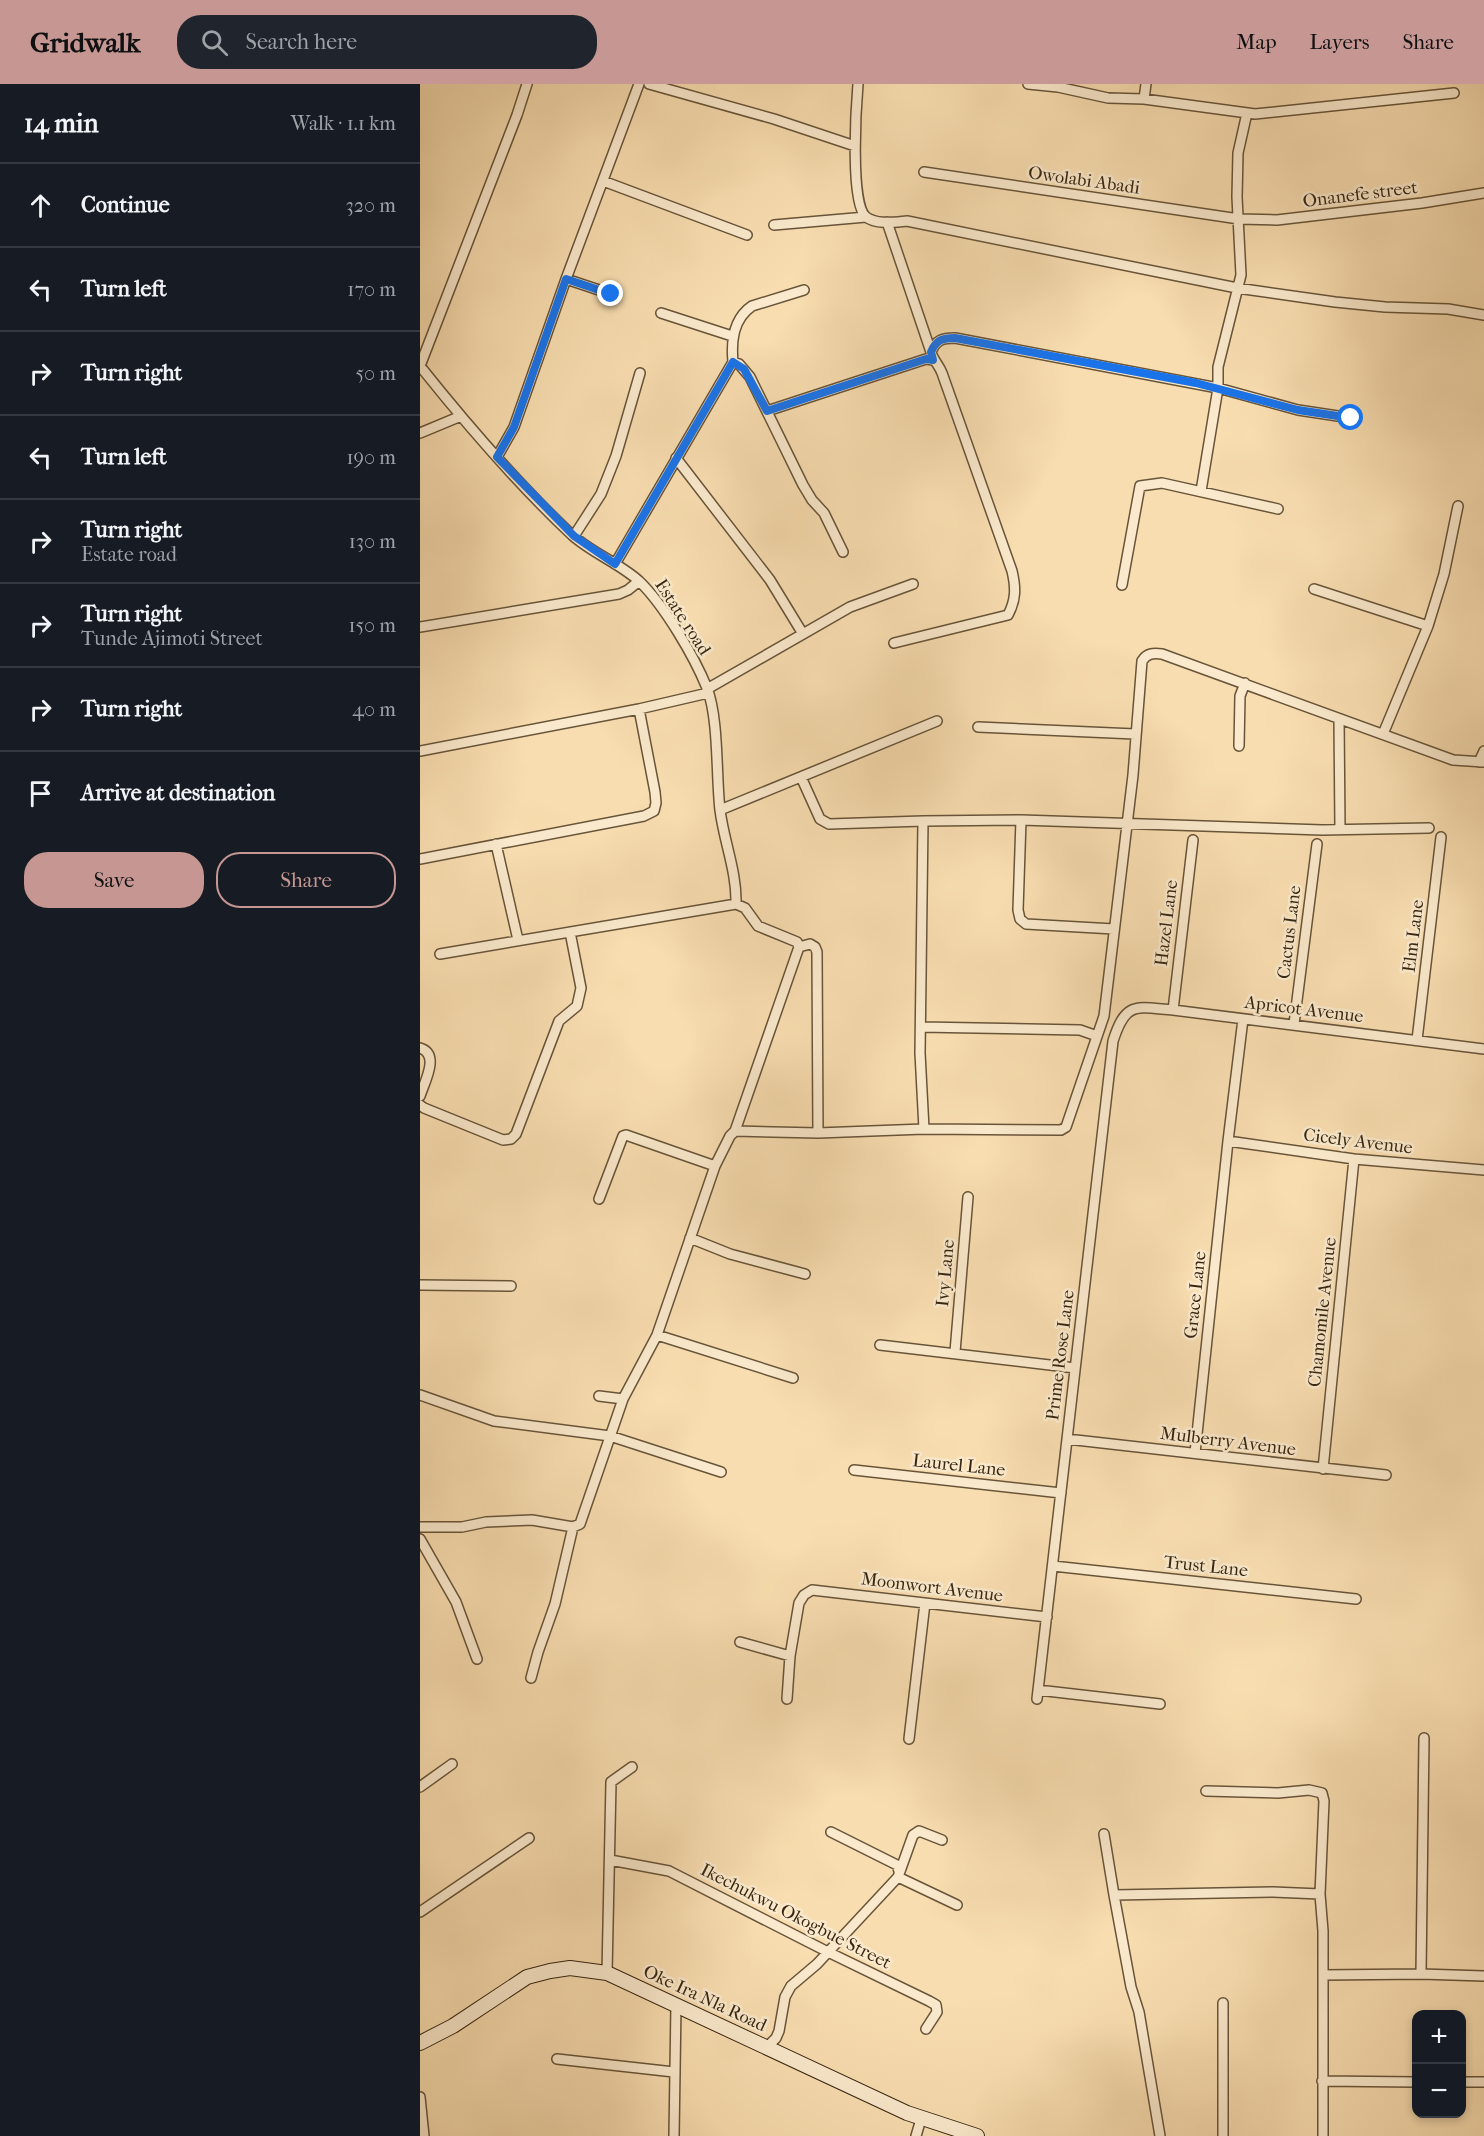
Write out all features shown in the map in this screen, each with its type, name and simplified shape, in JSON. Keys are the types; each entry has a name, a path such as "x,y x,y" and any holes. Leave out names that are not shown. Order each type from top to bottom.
{"street":[{"path":"420,366 528,84"},
{"path":"497,457 514,427 566,279 639,84"},
{"path":"649,84 774,119 855,146"},
{"path":"858,84 855,146 860,207 873,221 908,221 1238,288 1335,302 1385,307 1448,309 1484,315"},
{"path":"1028,84 1058,87 1108,98 1144,99 1247,113 1268,113 1454,93"},
{"path":"1144,99 1146,84"},
{"path":"1201,491 1218,388 1218,367 1240,275 1238,153 1247,113"},
{"name":"Owolabi Abadi","path":"924,172 1239,219"},
{"path":"603,181 747,235"},
{"name":"Onanefe street","path":"1239,219 1277,220 1422,203 1484,193"},
{"path":"774,225 867,217"},
{"path":"887,222 932,356 942,373 1012,571 1016,591 1014,604 1008,615 894,643"},
{"path":"566,279 611,294"},
{"path":"615,564 733,362 732,336 745,311 752,306 804,290"},
{"path":"661,313 732,336"},
{"path":"932,356 935,343 943,339 955,338 1218,388 1298,410 1351,418"},
{"path":"767,411 932,356"},
{"path":"733,362 744,369 803,485 812,500 824,513 843,552"},
{"name":"Estate road","path":"420,366 497,457 574,536 639,581 673,626 708,691 713,720 720,810 737,884 736,904"},
{"path":"574,536 601,494 616,456 639,373"},
{"path":"420,433 461,416"},
{"path":"676,459 770,580 803,634"},
{"path":"1122,585 1140,486 1162,483 1278,510"},
{"path":"1383,735 1428,626 1444,574 1458,506"},
{"path":"420,627 619,594 639,581"},
{"path":"420,751 639,709 708,691 850,607 913,584"},
{"path":"1314,589 1428,626"},
{"path":"735,1131 818,1133 924,1129 1061,1130 1066,1126 1104,1016 1133,775 1142,661 1146,655 1162,654 1454,760 1481,762 1484,751"},
{"path":"1239,746 1240,696 1245,683"},
{"path":"420,859 644,816 654,811 655,792 639,709"},
{"path":"1339,719 1340,829"},
{"path":"720,810 937,722"},
{"path":"978,727 1135,734"},
{"path":"801,777 820,819 829,824 922,820 1021,820 1340,829 1429,828"},
{"path":"922,820 920,1053 924,1129"},
{"path":"1021,820 1018,910 1020,919 1026,924 1114,929"},
{"name":"Elm Lane","path":"1417,1040 1441,837"},
{"name":"Hazel Lane","path":"1173,1011 1193,840"},
{"path":"496,844 518,940"},
{"name":"Cactus Lane","path":"1294,1024 1317,844"},
{"path":"420,1527 462,1527 486,1522 532,1520 573,1527 580,1524 623,1399 657,1335 715,1166 730,1136 735,1131 799,947 797,942 758,926 745,908 736,904 440,954"},
{"path":"420,1105 503,1140 511,1139 516,1134 559,1021 577,1006 580,996 581,988 570,932"},
{"path":"799,947 810,944 815,946 817,952 818,1133"},
{"name":"Apricot Avenue","path":"1122,1017 1138,1008 1173,1011 1484,1049"},
{"name":"Prime Rose Lane","path":"1122,1017 1113,1041 1038,1694 1160,1704"},
{"name":"Grace Lane","path":"1195,1453 1243,1019"},
{"path":"921,1027 1080,1030 1097,1036"},
{"path":"420,1048 428,1050 431,1062 420,1096"},
{"path":"599,1199 623,1136 626,1135 715,1166"},
{"name":"Cicely Avenue","path":"1228,1141 1354,1159 1484,1170"},
{"name":"Chamomile Avenue","path":"1323,1469 1354,1159"},
{"name":"Ivy Lane","path":"955,1352 968,1197"},
{"path":"690,1238 730,1254 806,1274"},
{"path":"420,1285 511,1286"},
{"path":"657,1335 793,1378"},
{"path":"880,1345 955,1352 1075,1368"},
{"path":"420,1395 494,1421 610,1436 721,1472"},
{"path":"599,1396 623,1399"},
{"name":"Mulberry Avenue","path":"1066,1438 1386,1476"},
{"name":"Laurel Lane","path":"854,1470 1060,1493"},
{"path":"531,1678 555,1604 573,1527"},
{"path":"420,1539 456,1602 477,1659"},
{"name":"Trust Lane","path":"1053,1566 1356,1599"},
{"name":"Moonwort Avenue","path":"790,1656 799,1603 804,1595 812,1590 1047,1617"},
{"path":"909,1739 925,1603"},
{"path":"740,1642 790,1656 787,1699"},
{"path":"1421,1974 1424,1738"},
{"path":"420,1787 452,1764"},
{"path":"607,1973 611,1782 632,1767"},
{"path":"1206,1791 1278,1793 1308,1790 1322,1793 1324,1801 1320,1894 1323,1975 1323,2136"},
{"path":"768,2046 779,2031 785,1997 791,1986 817,1964 899,1874 916,1831 942,1840"},
{"path":"831,1832 897,1865 899,1874 957,1905"},
{"path":"1104,1834 1131,1987 1139,2012 1160,2136"},
{"path":"420,1912 529,1838"},
{"name":"Ikechukwu Okogbue Street","path":"610,1860 669,1871 936,2005 937,2013 926,2030"},
{"path":"1114,1895 1273,1892 1320,1894"},
{"name":"Oke Ira Nla Road","path":"420,2043 453,2026 527,1977 570,1968 607,1973 921,2119 977,2136"},
{"path":"1323,1975 1484,1976"},
{"path":"1223,2003 1223,2136"},
{"path":"674,2136 676,2005"},
{"path":"557,2059 674,2072"},
{"path":"1322,2081 1412,2082"},
{"path":"1466,2082 1484,2082"},
{"path":"420,2097 424,2136"},
{"path":"916,2136 921,2119"}],"route":[{"path":"611,294 566,279 514,427 497,457 574,536 615,564 733,362 739,364 750,377 767,411 926,359 933,360 931,352 935,343 943,339 955,338 1196,383 1298,410 1351,418"}]}
